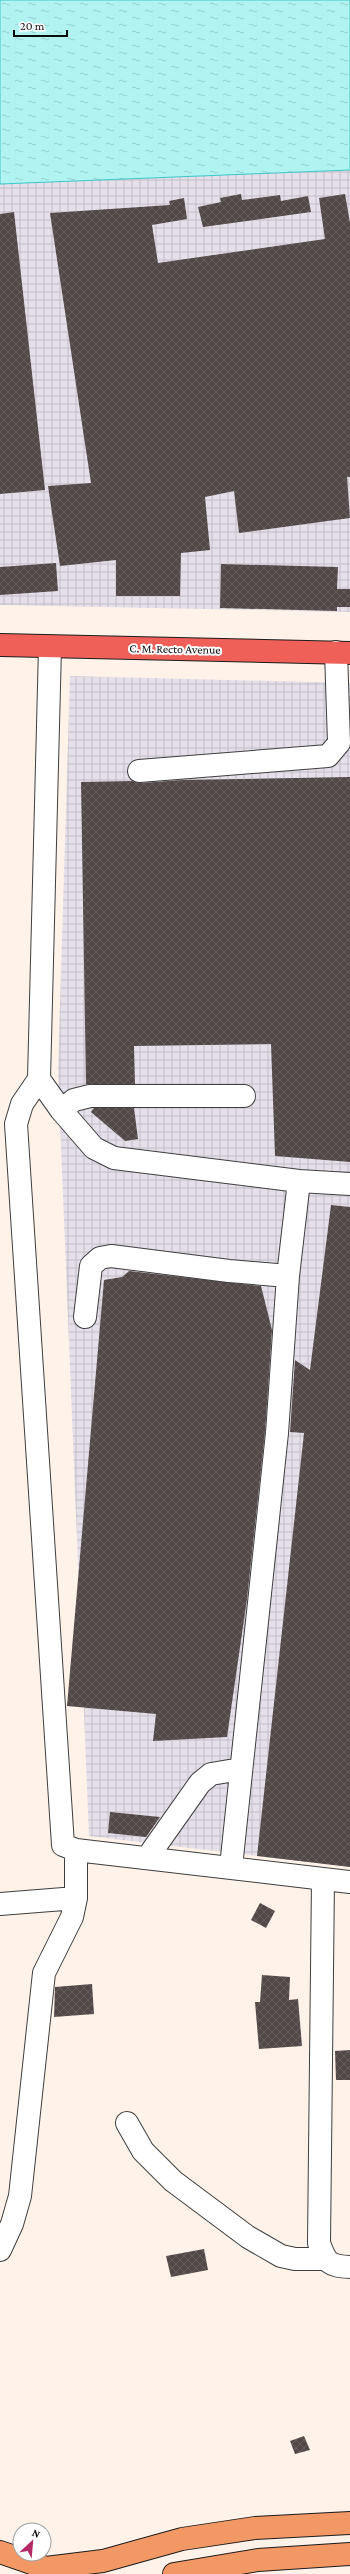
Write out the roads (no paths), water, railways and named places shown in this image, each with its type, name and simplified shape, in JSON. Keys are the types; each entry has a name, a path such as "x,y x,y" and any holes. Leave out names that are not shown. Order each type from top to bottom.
{"highway":[{"name":"C. M. Recto Avenue","path":"0,645 343,653"}],"main road":[{"path":"0,2552 46,2568 103,2561 182,2539 255,2528 350,2523"},
{"path":"174,2574 258,2560 350,2554"}],"lane":[{"path":"50,647 39,1079 22,1104 16,1124 62,1841 67,1848 76,1850 350,1882"},
{"path":"139,771 328,756 339,743 343,653"},
{"path":"39,1079 61,1110 94,1148 114,1158 299,1181 350,1184"},
{"path":"61,1110 74,1100 90,1096 244,1096"},
{"path":"231,1867 277,1433 288,1276 299,1181"},
{"path":"84,1317 90,1266 100,1258 111,1256 228,1271 288,1276"},
{"path":"147,1858 200,1783 211,1774 241,1769"},
{"path":"0,2250 12,2224 20,2196 44,1973 72,1918 76,1898 76,1850"},
{"path":"323,1879 319,2243 324,2259"},
{"path":"0,1904 76,1898"},
{"path":"127,2123 143,2151 168,2176 248,2237 280,2256 295,2259 324,2259 338,2266 350,2267"}],"water":[{"path":"0,0 350,0 350,170 0,184"}]}
